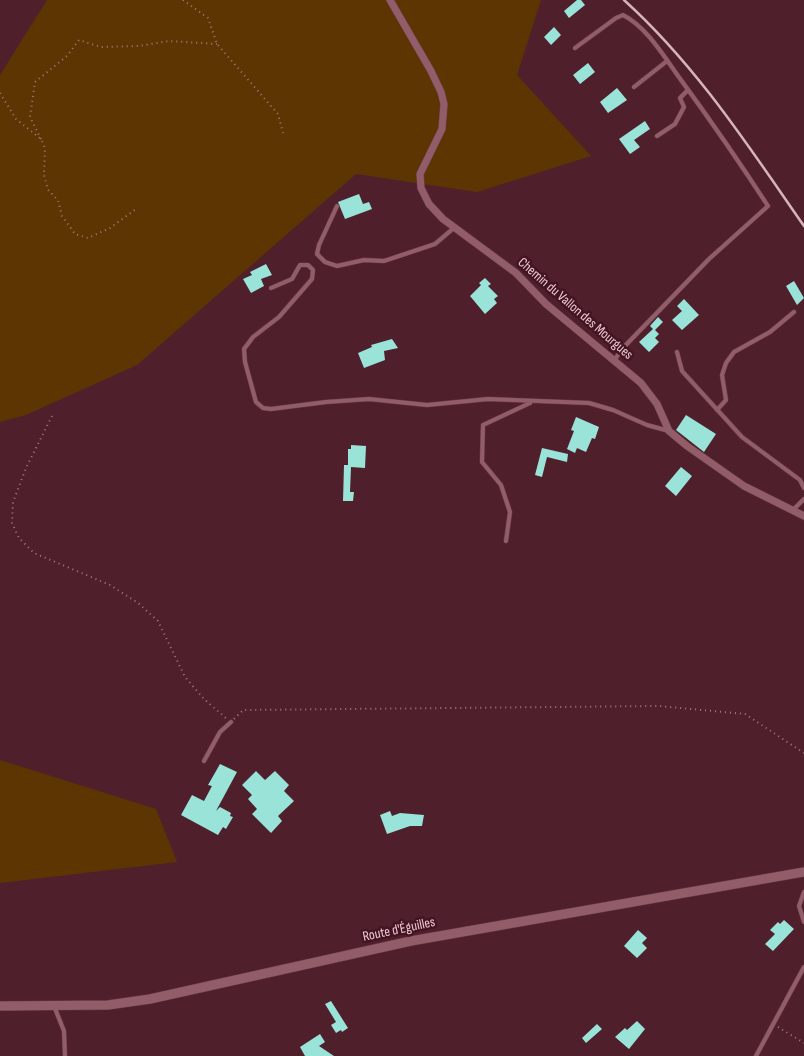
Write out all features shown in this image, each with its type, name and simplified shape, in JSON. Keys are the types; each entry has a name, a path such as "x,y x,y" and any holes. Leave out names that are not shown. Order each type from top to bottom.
{"street":[{"name":"Chemin du Vallon des Mourgues","path":"390,0 441,92 444,104 442,129 422,167 421,188 429,204 490,255 516,273 546,304 641,383 652,397 669,431 744,486 804,516"},
{"name":"Route d'Éguilles","path":"0,1006 108,1004 150,999 411,941 804,872"}],"lane":[{"path":"575,48 616,18 623,15 634,21 667,61 718,131 768,206 710,259 621,350 614,361"},
{"path":"634,88 667,61"},
{"path":"657,136 675,124 684,107 680,98 688,90"},
{"path":"337,206 319,245 317,254 325,262 337,266 364,260 384,261 435,244 455,227"},
{"path":"270,288 292,278 300,265 308,265 313,270 312,280 279,317 252,337 244,349 256,402 263,408 271,410 326,402 369,399 427,405 488,399 589,403 613,410 647,425 669,431"},
{"path":"717,410 726,400 722,375 726,363 734,352 770,332 794,312"},
{"path":"677,352 682,371 742,437 800,480 804,488"},
{"path":"506,541 510,512 501,486 482,462 483,425 532,402"},
{"path":"793,510 804,500"},
{"path":"204,761 220,732 231,722"},
{"path":"804,892 799,906 804,922"},
{"path":"756,1056 804,966"},
{"path":"54,1006 64,1031 65,1056"}],"path":[{"path":"183,0 208,18 217,44 278,114 284,133"},
{"path":"136,209 110,228 88,238 75,234 62,216 58,200 48,190 44,175 45,148 30,117 35,82 67,56 79,40 101,47 139,46 169,41 217,44"},
{"path":"0,93 16,119 41,139"},
{"path":"52,416 26,468 13,502 12,523 19,538 34,553 110,585 138,602 158,622 186,677 204,699 231,722 243,710 658,706 745,714 804,753"},
{"path":"774,1024 804,1043"}],"shaded area":[{"path":"47,0 541,0 517,75 591,156 477,192 356,174 137,365 26,415 0,422 0,75"},
{"path":"0,760 156,809 177,862 0,883"}],"building":[{"path":"577,0 581,0 585,5 569,18 564,11"},
{"path":"554,27 561,35 551,45 544,37"},
{"path":"588,63 595,72 580,84 573,75"},
{"path":"617,88 627,100 608,113 600,102"},
{"path":"645,121 650,129 634,140 640,147 630,154 619,139"},
{"path":"359,194 363,204 369,202 372,209 345,219 338,202"},
{"path":"266,264 272,275 261,279 264,286 251,293 243,279 252,275 250,272"},
{"path":"485,278 491,284 488,286 498,296 494,299 497,303 485,314 470,296"},
{"path":"794,281 804,298 797,305 786,286"},
{"path":"684,299 699,315 682,330 672,320 682,311 677,306"},
{"path":"658,317 663,322 655,330 659,334 655,338 659,342 649,352 639,342 653,329 650,326"},
{"path":"392,339 398,348 384,351 385,360 364,368 358,353 372,347 371,345"},
{"path":"686,415 716,434 704,452 676,430"},
{"path":"576,417 599,427 595,439 592,438 586,452 577,448 575,453 567,449 574,431 571,430"},
{"path":"351,445 366,446 365,468 351,467 350,492 354,492 353,501 343,501 344,465 348,465 348,449 351,449"},
{"path":"542,448 568,454 567,462 547,457 542,477 535,475"},
{"path":"681,467 692,476 676,496 665,486"},
{"path":"220,764 237,772 216,811 220,807 231,813 230,816 233,817 226,829 223,827 218,835 181,815 192,795 204,801 212,786 208,785"},
{"path":"256,771 265,780 275,771 289,785 284,791 294,801 278,816 282,821 271,833 252,814 257,809 248,799 252,795 242,785"},
{"path":"390,811 392,816 400,813 424,815 422,826 410,826 387,834 380,815"},
{"path":"784,920 794,929 773,951 765,944 775,934 770,930 778,922 780,924"},
{"path":"638,930 647,938 642,943 647,948 637,958 624,946"},
{"path":"331,1001 348,1028 342,1032 341,1030 336,1033 331,1025 336,1022 325,1004"},
{"path":"637,1021 645,1029 629,1049 615,1037"},
{"path":"597,1024 602,1029 586,1043 582,1038"},
{"path":"320,1034 325,1042 319,1046 334,1056 305,1056 300,1047"}],"railway":[{"path":"624,0 650,25 698,79 742,137 804,226"}]}
